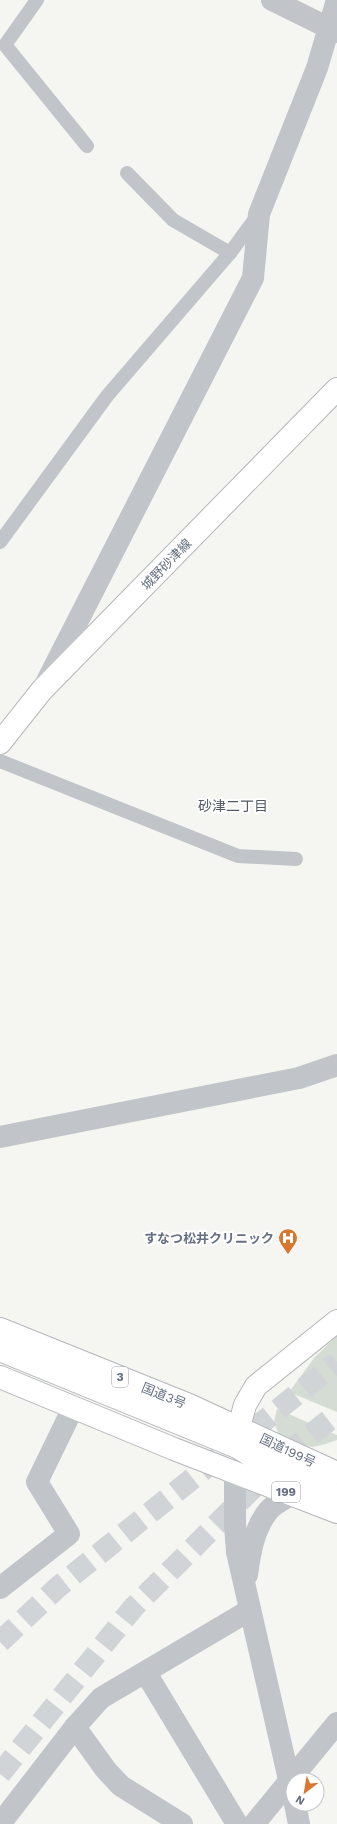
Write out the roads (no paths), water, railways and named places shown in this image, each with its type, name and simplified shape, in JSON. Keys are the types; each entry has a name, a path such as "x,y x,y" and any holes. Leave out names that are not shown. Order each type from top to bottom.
{"main road":[{"name":"城野砂津線","path":"0,743 42,690 337,389"},
{"path":"189,1405 202,1407 221,1406 242,1398 337,1320"},
{"name":"国道3号","path":"0,1329 189,1405 238,1437"},
{"path":"0,1350 238,1437 249,1454 284,1480"},
{"path":"0,1377 73,1408 235,1472 284,1480 337,1496"},
{"path":"235,1472 238,1437 245,1405 256,1386"},
{"path":"256,1386 255,1414 260,1437 284,1480"},
{"name":"国道199号","path":"238,1437 260,1437 330,1464"},
{"path":"284,1480 330,1464"},
{"path":"284,1480 330,1464"},
{"name":"199","path":"284,1480 337,1512"}],"street":[{"path":"272,0 337,32"},
{"path":"42,690 253,278 259,214 317,68 337,0"},
{"path":"0,1137 299,1078 337,1065"},
{"path":"0,1588 69,1534 37,1482 73,1408"},
{"path":"235,1472 235,1525 237,1552 287,1772"},
{"path":"245,1588 254,1539 284,1480"},
{"path":"0,1824 75,1727 101,1698 146,1673 250,1610"},
{"path":"146,1673 237,1824"},
{"path":"303,1772 337,1723"},
{"path":"75,1727 106,1770 121,1786 182,1824"},
{"path":"254,1824 285,1795"},
{"path":"297,1812 299,1824"}],"lane":[{"path":"37,0 5,44 87,146"},
{"path":"127,173 173,220 230,253"},
{"path":"0,542 107,396 230,253 259,214"},
{"path":"0,761 238,856 296,859"}],"tunnel":[{"path":"0,1642 58,1587 337,1362"},
{"path":"0,1774 133,1608 291,1450 337,1414"}],"place":[{"name":"すなつ松井クリニック","path":"288,1255"}],"district":[{"name":"砂津二丁目","path":"233,806"}]}
